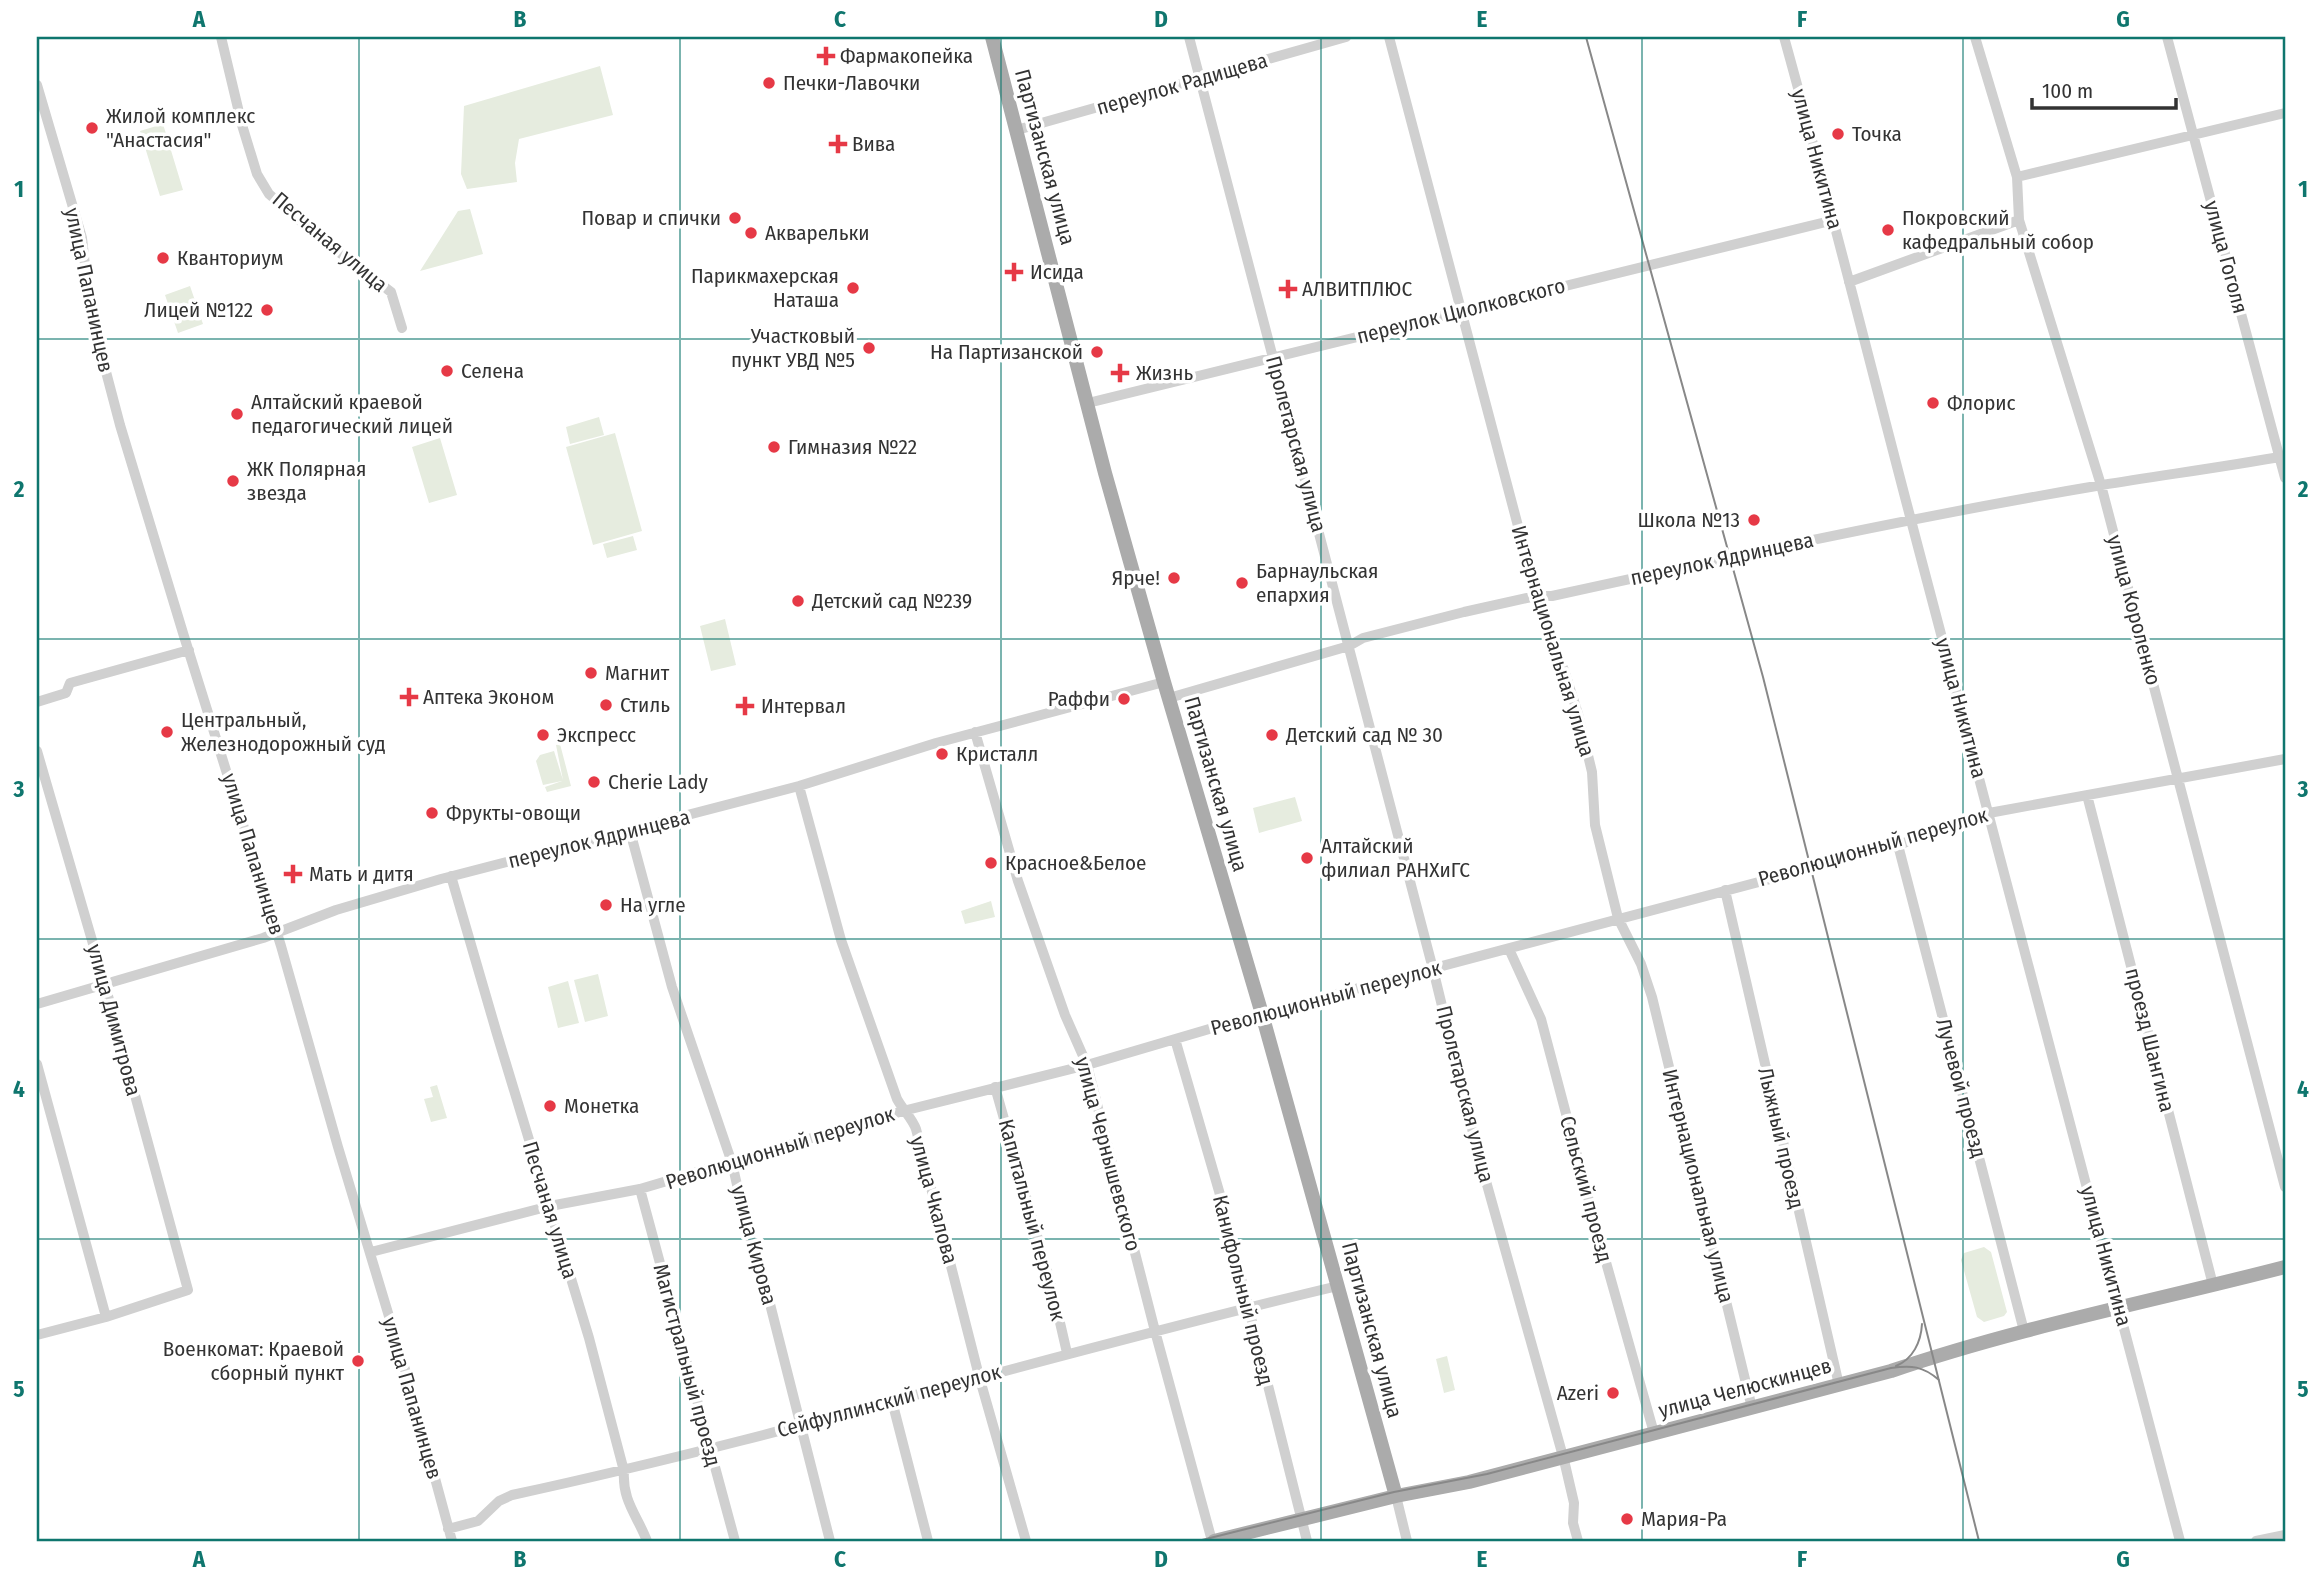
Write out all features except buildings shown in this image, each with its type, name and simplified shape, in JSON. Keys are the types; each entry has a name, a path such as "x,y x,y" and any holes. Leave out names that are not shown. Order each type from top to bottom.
{"main road":[{"name":"Партизанская улица","path":"992,37 1164,682 1262,1014 1395,1496"},
{"name":"улица Челюскинцев","path":"1213,1541 1395,1496 1462,1484 1839,1385 2024,1331 2285,1267"}],"street":[{"name":"Песчаная улица","path":"221,37 242,125 257,174 269,194 314,233 391,292 402,328"},
{"name":"Пролетарская улица","path":"1189,37 1433,969 1477,1149 1563,1457 1574,1503 1573,1523 1578,1541"},
{"name":"переулок Радищева","path":"1017,130 1346,37"},
{"name":"Интернациональная улица","path":"1389,37 1547,636 1564,670 1578,714 1592,772 1595,825 1618,918 1641,964 1652,997 1752,1408"},
{"name":"улица Никитина","path":"1784,37 2180,1541"},
{"name":"улица Короленко","path":"1975,37 2017,177 2019,220 2101,485 2285,1187"},
{"name":"улица Гоголя","path":"2167,37 2282,457 2285,478"},
{"name":"улица Папанинцев","path":"37,85 82,238 93,323 120,425 277,933 410,1386 452,1541"},
{"path":"2017,177 2285,113"},
{"name":"переулок Циолковского","path":"1088,403 1834,219"},
{"path":"1849,282 2019,220"},
{"name":"переулок Ядринцева","path":"1169,698 1349,646 1363,638 1536,596 1552,596 1758,550 2101,485 2282,457"},
{"path":"37,702 66,693 70,683 189,650"},
{"name":"переулок Ядринцева","path":"37,1004 277,933 336,910 452,876 799,786 975,732 1164,682"},
{"name":"улица Чернышевского","path":"975,732 1018,881 1065,1015 1087,1065 1155,1331 1213,1541"},
{"name":"улица Димитрова","path":"37,751 105,985 188,1290 106,1317"},
{"name":"Революционный переулок","path":"370,1252 550,1206 640,1189 903,1111 1087,1065 1262,1014 1898,845 1989,813 2285,759"},
{"name":"улица Чкалова","path":"799,786 841,940 897,1099 916,1129 979,1376 1026,1541"},
{"name":"проезд Шангина","path":"2087,795 2213,1285"},
{"name":"улица Кирова","path":"630,831 672,987 732,1163 830,1541"},
{"name":"Лучевой проезд","path":"1898,845 2024,1331"},
{"name":"Песчаная улица","path":"452,876 589,1338 624,1471 623,1485 630,1510 648,1541"},
{"name":"Лыжный проезд","path":"1725,890 1839,1385"},
{"name":"Сельский проезд","path":"1509,949 1541,1019 1654,1433"},
{"name":"Канифольный проезд","path":"1175,1039 1220,1198 1307,1541"},
{"path":"37,1064 106,1317 37,1335"},
{"name":"Капитальный переулок","path":"995,1087 1054,1292 1067,1353"},
{"name":"Магистральный проезд","path":"640,1189 735,1541"},
{"name":"Сейфуллинский переулок","path":"448,1529 478,1521 499,1501 512,1494 624,1471 1067,1353 1338,1286"},
{"path":"892,1401 928,1541"},
{"name":"Партизанская улица","path":"1395,1496 1407,1541"},
{"path":"2256,1541 2281,1537"}],"shaded area":[{"path":"600,66 613,115 519,139 515,163 517,182 467,189 461,174 464,106"},
{"path":"163,124 183,190 160,196 140,131"},
{"path":"470,209 483,254 420,271 458,211"},
{"path":"190,286 203,324 178,333 165,295"},
{"path":"599,417 604,435 570,444 566,427"},
{"path":"615,433 642,531 593,545 566,447"},
{"path":"440,438 457,495 429,503 412,447"},
{"path":"633,536 637,550 607,558 603,544"},
{"path":"725,619 736,665 711,671 700,626"},
{"path":"560,744 571,786 547,792 545,787 562,781 543,785 536,761 540,755 554,751 563,780 556,745"},
{"path":"1295,797 1302,821 1259,833 1253,808"},
{"path":"991,901 995,917 965,924 961,911"},
{"path":"598,974 608,1016 585,1022 574,980"},
{"path":"568,981 579,1023 558,1028 548,987"},
{"path":"437,1085 447,1118 431,1122 424,1099 433,1097 430,1087"},
{"path":"1984,1247 1991,1252 2007,1312 2004,1316 1984,1322 1977,1317 1961,1260 1964,1253"},
{"path":"1447,1356 1455,1390 1444,1393 1436,1359"}],"tram line":[{"path":"1586,37 1763,677 1979,1541"},
{"path":"1896,1366 1907,1359 1915,1349 1922,1324"},
{"path":"1198,1541 1394,1492 1487,1474 1891,1368 1916,1368 1939,1380"}],"place":[{"name":"Фармакопейка","path":"826,56"},
{"name":"Печки-Лавочки","path":"769,83"},
{"name":"Жилой комплекс \"Анастасия\"","path":"92,128"},
{"name":"Точка","path":"1838,134"},
{"name":"Вива","path":"838,144"},
{"name":"Повар и спички","path":"735,218"},
{"name":"Покровский кафедральный собор","path":"1888,230"},
{"name":"Акварельки","path":"751,233"},
{"name":"Кванториум","path":"163,258"},
{"name":"Исида","path":"1014,272"},
{"name":"Парикмахерская Наташа","path":"853,288"},
{"name":"АЛВИТПЛЮС","path":"1288,289"},
{"name":"Лицей №122","path":"267,310"},
{"name":"Участковый пункт УВД №5","path":"869,348"},
{"name":"На Партизанской","path":"1097,352"},
{"name":"Селена","path":"447,371"},
{"name":"Жизнь","path":"1120,373"},
{"name":"Флорис","path":"1933,403"},
{"name":"Алтайский краевой педагогический лицей","path":"237,414"},
{"name":"Гимназия №22","path":"774,447"},
{"name":"ЖК Полярная звезда","path":"233,481"},
{"name":"Школа №13","path":"1754,520"},
{"name":"Ярче!","path":"1174,578"},
{"name":"Барнаульская епархия","path":"1242,583"},
{"name":"Детский сад №239","path":"798,601"},
{"name":"Магнит","path":"591,673"},
{"name":"Аптека Эконом","path":"409,697"},
{"name":"Раффи","path":"1124,699"},
{"name":"Стиль","path":"606,705"},
{"name":"Интервал","path":"745,706"},
{"name":"Центральный, Железнодорожный суд","path":"167,732"},
{"name":"Экспресс","path":"543,735"},
{"name":"Детский сад № 30","path":"1272,735"},
{"name":"Кристалл","path":"942,754"},
{"name":"Cherie Lady","path":"594,782"},
{"name":"Фрукты-овощи","path":"432,813"},
{"name":"Алтайский филиал РАНХиГС","path":"1307,858"},
{"name":"Красное&Белое","path":"991,863"},
{"name":"Мать и дитя","path":"293,874"},
{"name":"На угле","path":"606,905"},
{"name":"Монетка","path":"550,1106"},
{"name":"Военкомат: Краевой сборный пункт","path":"358,1361"},
{"name":"Azeri","path":"1613,1393"},
{"name":"Мария-Ра","path":"1627,1519"}]}
